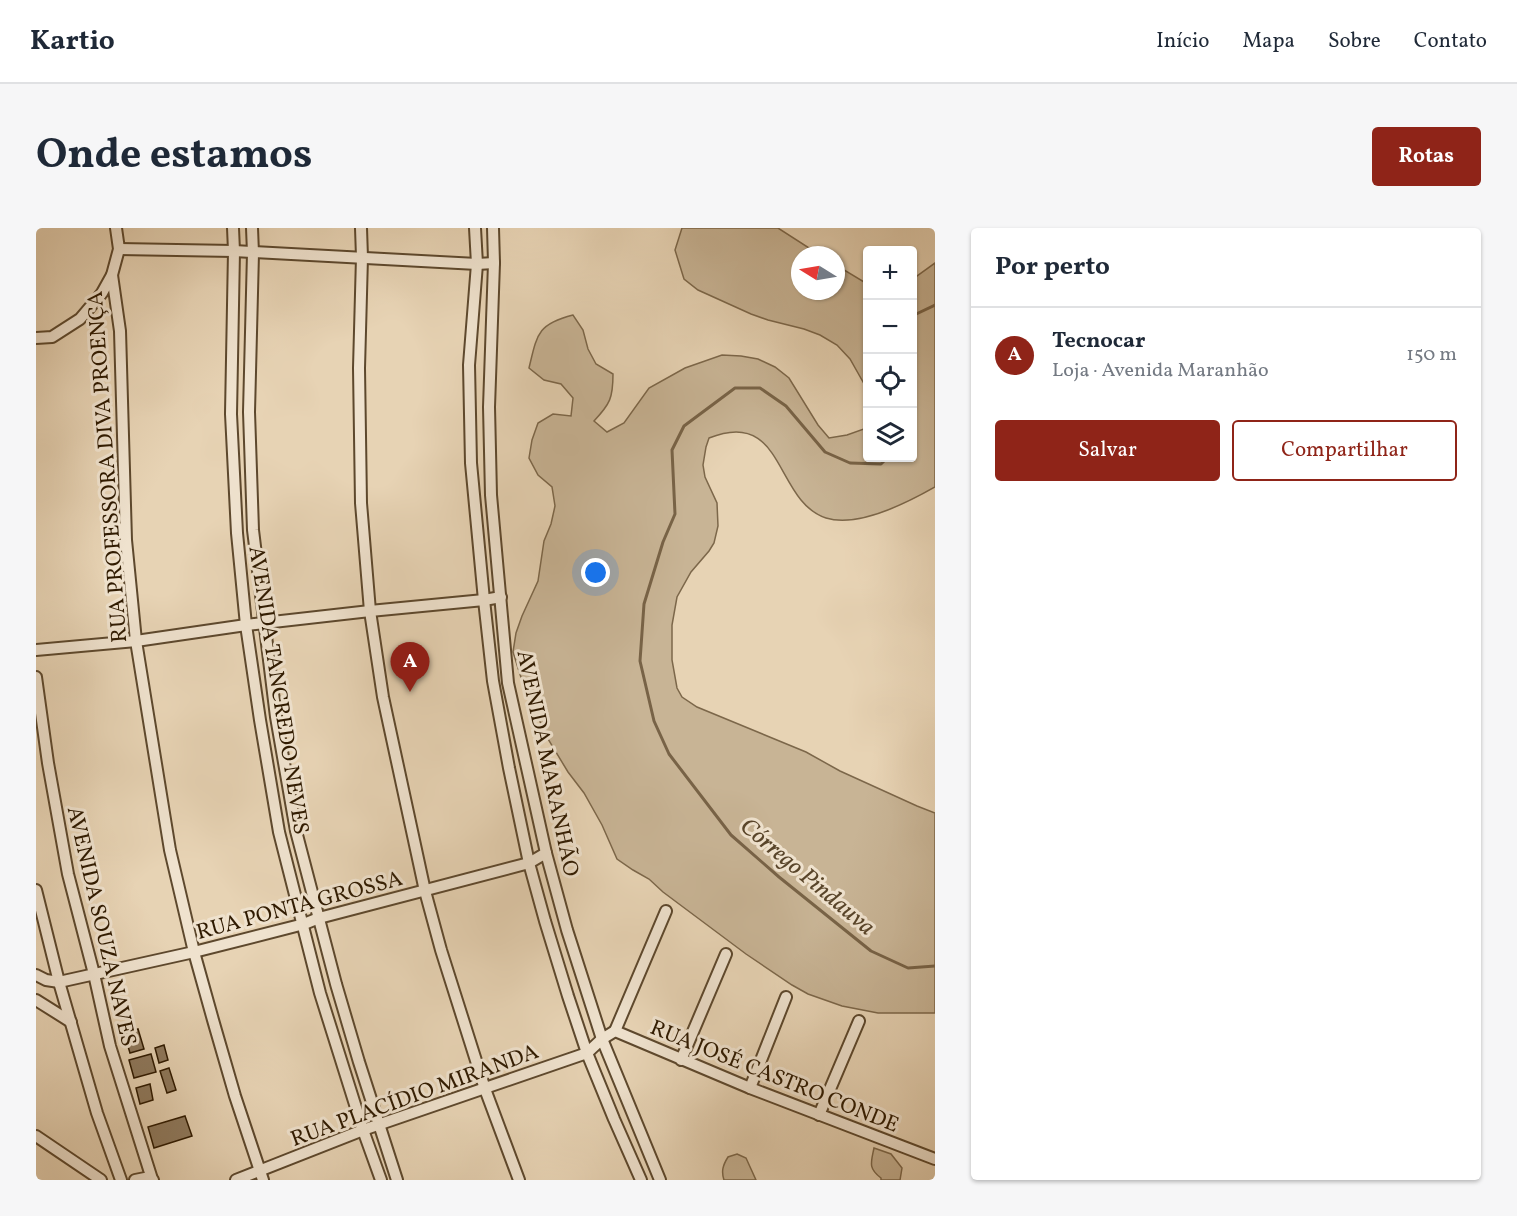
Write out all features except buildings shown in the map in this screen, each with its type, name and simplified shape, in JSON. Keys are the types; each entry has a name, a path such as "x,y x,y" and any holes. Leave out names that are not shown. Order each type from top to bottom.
{"street":[{"path":"36,338 52,337 81,319 102,293 112,275 119,249 116,228"},
{"name":"AVENIDA TANCREDO NEVES","path":"233,228 231,414 237,533 246,625 260,720 279,832 320,993 381,1180"},
{"name":"AVENIDA TANCREDO NEVES","path":"252,228 249,412 253,530 276,717 296,831 336,984 397,1180"},
{"path":"361,228 359,368 361,503 370,610 383,698 425,891 485,1089 519,1180"},
{"name":"AVENIDA MARANHÃO","path":"475,228 477,264 469,365 471,463 493,681 529,863 564,985 587,1053 641,1180"},
{"name":"AVENIDA MARANHÃO","path":"493,228 489,407 491,495 508,683 546,853 567,930 602,1039 660,1180"},
{"path":"119,249 234,251 494,263"},
{"name":"RUA PROFESSORA DIVA PROENÇA","path":"112,275 120,331 126,540 136,641 170,850 194,952 235,1096 261,1175"},
{"path":"36,650 136,641 370,610 501,597"},
{"name":"AVENIDA SOUZA NAVES","path":"36,677 48,764 68,874 110,1046 153,1180"},
{"name":"RUA PONTA GROSSA","path":"58,982 194,952 304,924 319,918 529,863 546,853"},
{"path":"36,890 58,982 97,1113 122,1180"},
{"path":"615,1031 666,911"},
{"path":"681,1060 726,954"},
{"path":"36,975 58,982"},
{"path":"750,1088 786,998"},
{"path":"36,1000 71,1022"},
{"path":"819,1115 860,1021"},
{"name":"RUA JOSÉ CASTRO CONDE","path":"602,1039 615,1031 750,1088 935,1159"},
{"name":"RUA PLACÍDIO MIRANDA","path":"236,1180 261,1175 363,1130 587,1053 602,1039"},
{"path":"36,1136 101,1180"},
{"path":"135,1180 145,1178 153,1180"}],"shaded area":[{"path":"682,228 778,228 806,246 791,246 791,300 845,300 845,270 863,281 863,382 850,359 837,345 820,335 751,314 698,290 684,279 675,250"},
{"path":"935,263 935,487 911,500 868,517 853,520 826,518 809,508 796,494 766,445 752,435 734,432 709,438 703,465 705,477 717,503 718,526 714,543 691,572 677,597 672,625 672,660 677,688 682,697 697,707 806,752 840,771 935,813 935,1013 878,1013 842,1006 808,994 792,985 746,954 649,879 617,859 584,793 548,739 524,687 513,652 516,633 538,581 544,541 555,506 552,487 538,475 529,458 532,440 538,423 553,414 571,416 573,398 561,384 544,380 529,368 537,339 545,327 552,322 573,315 583,330 588,349 596,364 613,374 610,400 594,421 607,432 624,423 649,388 685,368 722,355 741,356 758,359 775,367 789,378 818,425 829,438 863,429 863,462 917,462 917,276"},
{"path":"874,1148 891,1154 902,1168 900,1180 881,1180 872,1165"},
{"path":"737,1154 746,1158 756,1180 724,1180 723,1171 728,1157"}],"waterway":[{"name":"Córrego Pindauva","path":"917,314 935,305"},
{"name":"Córrego Pindauva","path":"883,462 881,464 850,463 825,452 786,406 760,388 735,388 684,426 672,450 675,514 663,542 644,604 640,661 654,721 669,754 731,835 871,951 908,968 935,966"}],"place":[{"name":"Tecnocar","path":"410,692"}]}
